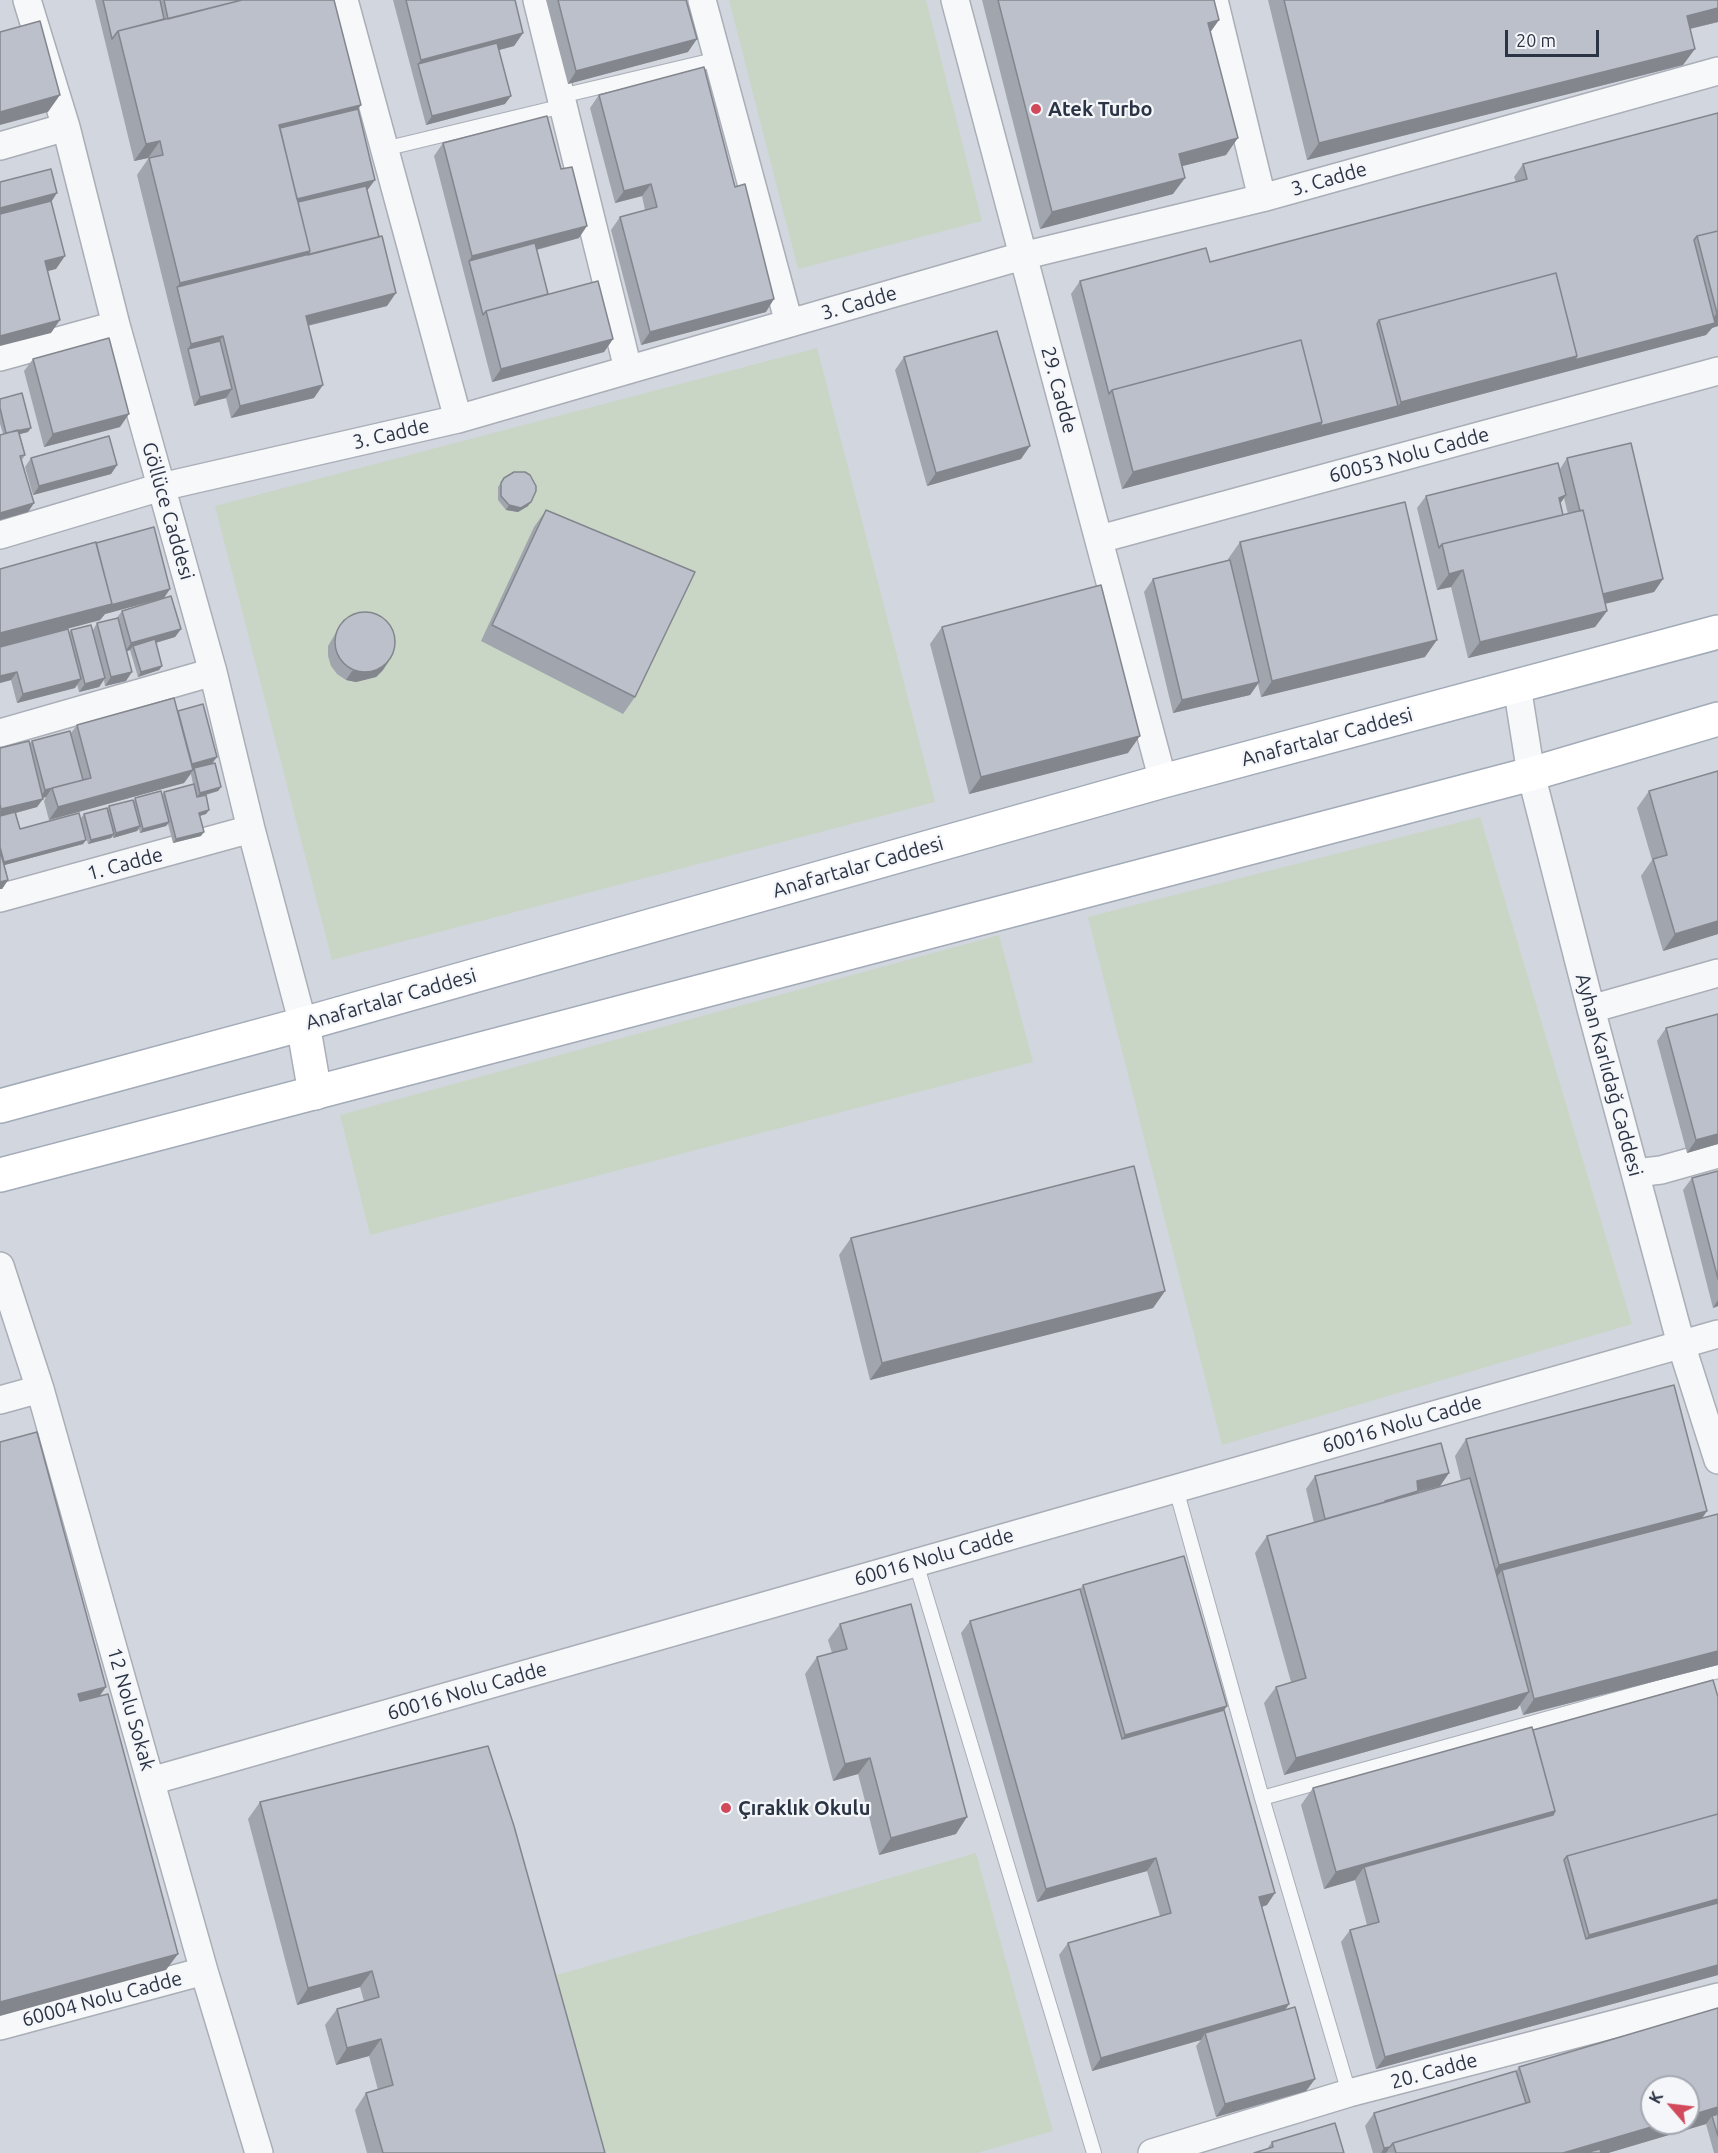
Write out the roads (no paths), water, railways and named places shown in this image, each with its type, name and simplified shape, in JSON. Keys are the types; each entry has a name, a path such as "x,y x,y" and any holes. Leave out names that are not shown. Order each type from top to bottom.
{"main road":[{"name":"Anafartalar Caddesi","path":"0,1106 303,1024 1163,781 1718,632"},
{"path":"0,1175 1531,774 1718,719"},
{"path":"303,1024 315,1092"}],"street":[{"name":"Göllüce Caddesi","path":"27,0 66,127 116,325 213,672 251,829 303,1024"},
{"path":"344,0 458,419"},
{"path":"537,0 628,369"},
{"path":"702,0 789,323"},
{"name":"29. Cadde","path":"955,0 1163,781"},
{"path":"1214,0 1262,198"},
{"name":"3. Cadde","path":"0,536 161,487 458,419 1022,256 1262,198 1718,71"},
{"path":"0,146 66,127"},
{"path":"0,357 116,325"},
{"name":"60053 Nolu Cadde","path":"1100,539 1718,371"},
{"path":"0,733 213,672"},
{"name":"Ayhan Karlıdağ Caddesi","path":"1517,686 1531,774 1591,1009 1681,1344 1718,1460"},
{"name":"1. Cadde","path":"0,898 251,829"},
{"path":"1591,1009 1718,973"},
{"path":"1635,1173 1661,1170 1718,1154"},
{"name":"12 Nolu Sokak","path":"0,1266 40,1389 204,1971 260,2153"},
{"name":"60016 Nolu Cadde","path":"151,1781 1718,1334"},
{"path":"0,1400 40,1389"},
{"name":"60004 Nolu Cadde","path":"0,2026 204,1971"},
{"name":"20. Cadde","path":"1152,2153 1349,2093 1718,1997"}],"lane":[{"path":"384,149 718,58"},
{"path":"1176,1489 1262,1798 1349,2093"},
{"path":"916,1563 1094,2153"},
{"path":"1262,1798 1718,1671"}],"place":[{"name":"Atek Turbo","path":"1036,109"},
{"name":"Çıraklık Okulu","path":"726,1808"}]}
